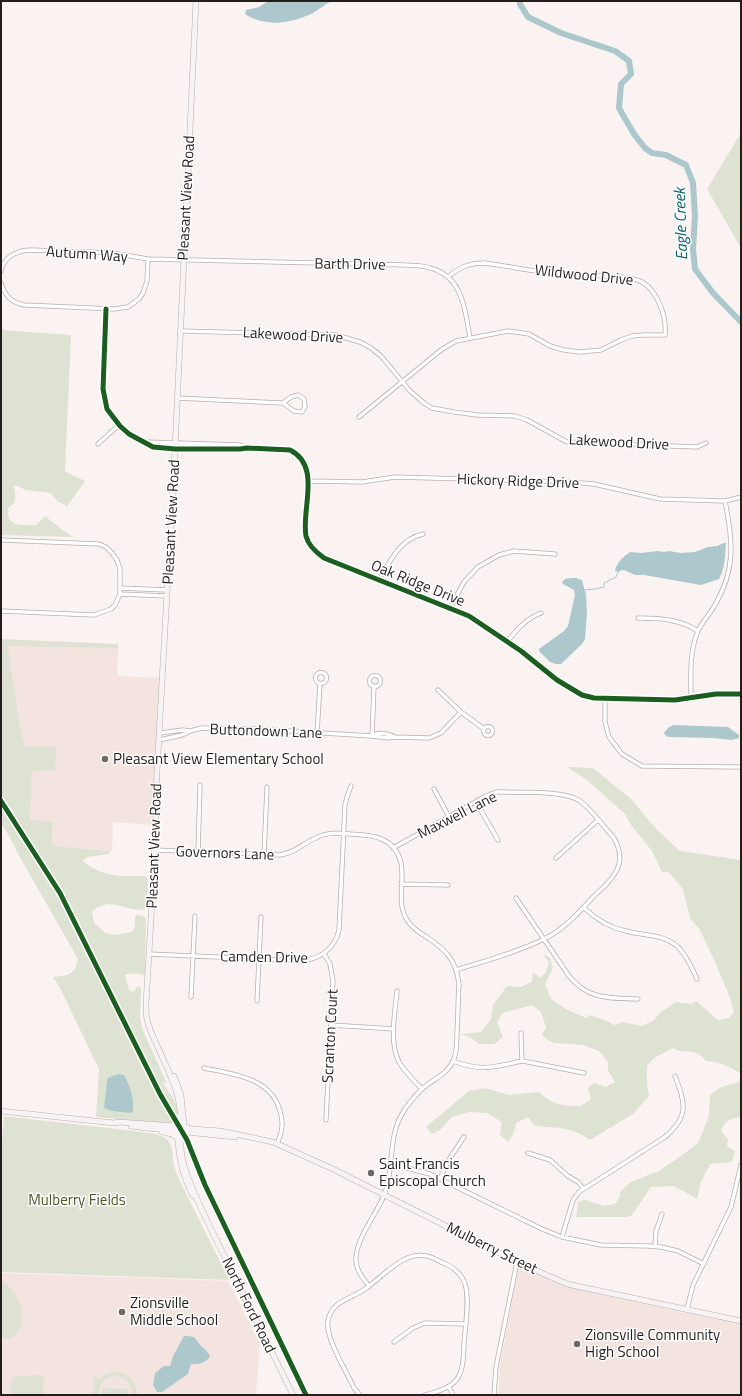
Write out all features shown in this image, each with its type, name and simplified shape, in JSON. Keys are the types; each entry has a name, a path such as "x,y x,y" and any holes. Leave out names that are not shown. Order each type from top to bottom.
{"main road":[{"name":"Pleasant View Road","path":"180,1130 180,1115 176,1092 146,1017 146,1004 181,331 183,260 196,1"},
{"path":"1,1111 114,1123 155,1129 172,1134 180,1130"},
{"name":"Mulberry Street","path":"114,1123 118,1122 256,1138 277,1144 335,1170 517,1262 567,1284 741,1321"},
{"name":"North Ford Road","path":"180,1130 181,1150 184,1164 205,1216 293,1395"}],"street":[{"name":"Autumn Way","path":"1,271 2,266 11,256 24,250 113,253 148,259 183,260"},
{"path":"2,285 9,298 15,303 24,305 122,309 128,307 139,299 143,293 147,280 148,259"},
{"name":"Barth Drive","path":"183,260 405,265 430,268 448,277 460,292 463,300 470,338"},
{"name":"Wildwood Drive","path":"359,417 448,345 456,341 508,331 529,334 550,346 580,352 601,350 632,336 666,335 666,327 658,299 642,282 629,278 566,275 485,263 473,263 463,266 448,277"},
{"name":"Oak Ridge Drive","path":"106,309 103,389 107,409 119,425 129,434 153,447 175,446 240,450 247,448 293,451 300,458 306,469 309,481 306,537 316,552 329,560 469,616 521,651 542,669 582,695 594,698 675,700 716,694 741,694"},
{"name":"Lakewood Drive","path":"181,331 336,335 360,342 371,348 381,356 410,391 424,404 432,408 470,414 515,416 526,420 567,442 697,447 706,443"},
{"path":"177,398 283,403 294,411 302,412 305,407 304,399 298,395 283,403"},
{"path":"98,444 119,425"},
{"name":"Hickory Ridge Drive","path":"309,481 362,482 395,477 568,482 594,484 660,499 725,501 741,497"},
{"path":"691,698 692,653 698,631 715,605 728,575 732,544 725,501"},
{"path":"380,580 390,559 397,550 406,541 417,535 423,534"},
{"path":"1,540 98,544 106,547 116,560 120,569 120,594 115,605 111,609 94,615 1,610"},
{"path":"450,608 464,582 478,567 498,555 514,551 555,554"},
{"path":"120,588 167,590"},
{"path":"120,594 167,596"},
{"path":"507,642 518,627 541,613"},
{"path":"638,618 676,620 688,624 698,631"},
{"path":"318,733 320,684"},
{"path":"372,736 374,686"},
{"path":"438,690 461,712 484,729"},
{"path":"605,698 605,722 609,737 622,754 642,766 741,768"},
{"name":"Buttondown Lane","path":"160,733 182,730 190,731 202,728 318,733 388,738 429,738 441,733 461,712"},
{"path":"159,740 182,736 190,731"},
{"path":"198,852 200,784"},
{"name":"Camden Drive","path":"149,954 303,961 324,954 333,944 339,930 346,801 352,786"},
{"path":"264,855 267,787"},
{"path":"434,789 449,817"},
{"name":"Maxwell Lane","path":"393,848 491,794 503,792 564,794 574,797 579,800 598,820 617,843 620,860 616,872 584,908 561,929 544,940 519,950 456,970"},
{"path":"476,802 498,840"},
{"path":"556,858 598,820"},
{"name":"Governors Lane","path":"155,850 280,855 288,854 318,836 335,833 376,836 385,840 398,854 401,864 401,899 408,922 416,930 446,951 456,970 459,984 458,1025 456,1051 453,1062"},
{"path":"401,884 448,886"},
{"path":"516,898 573,982 584,990 597,996 638,999"},
{"path":"584,908 599,920 614,928 656,936 674,944 687,958 697,979"},
{"path":"191,998 195,916"},
{"path":"257,1001 261,917"},
{"name":"Scranton Court","path":"324,954 330,964 333,974 326,1120"},
{"path":"397,991 394,1046 397,1057 404,1069 422,1089"},
{"path":"330,1026 394,1029"},
{"path":"521,1033 522,1061"},
{"path":"369,1286 358,1271 356,1252 360,1241 384,1195 389,1179 392,1142 398,1124 409,1105 422,1089 440,1076 453,1062 486,1068 522,1061 534,1062 584,1073"},
{"path":"204,1068 251,1079 261,1084 270,1092 277,1101 283,1128 277,1144"},
{"path":"562,1237 574,1200 583,1188 622,1166 672,1131 679,1120 684,1105 675,1076"},
{"path":"440,1178 450,1158 464,1137"},
{"path":"528,1153 550,1160 568,1176 578,1182 583,1188"},
{"path":"391,1165 415,1170 440,1178 542,1229 562,1237 601,1245 655,1246 678,1251 704,1264"},
{"path":"687,1309 693,1285 732,1207 741,1165"},
{"path":"655,1246 656,1231 662,1214"},
{"path":"360,1395 354,1388 330,1339 328,1324 331,1313 338,1303 369,1286 406,1258 419,1255 432,1258 452,1267 463,1280 467,1296 463,1366 457,1380 449,1387 425,1395"},
{"path":"494,1395 496,1367 517,1262"},
{"path":"394,1342 413,1328 426,1322 465,1324"},
{"path":"449,1387 453,1395"}],"shaded area":[{"name":"Pleasant View Elementary School","path":"8,645 118,648 117,674 120,676 160,678 152,825 113,822 112,851 55,846 30,820 32,770 56,747 25,746 20,727"},
{"name":"Zionsville Community High School","path":"521,1265 577,1289 741,1324 741,1395 498,1395 500,1365 518,1270 519,1266"},
{"name":"Zionsville Middle School","path":"1,1273 228,1281 260,1344 256,1395 1,1395"}],"green space":[{"path":"741,133 741,248 707,189"},
{"path":"1,330 71,335 65,471 85,481 67,506 57,501 51,493 25,490 18,486 14,486 15,501 8,508 8,514 12,522 20,525 36,525 45,516 73,537 1,535"},
{"path":"1,639 118,644 118,648 8,646 20,727 25,746 56,747 55,770 32,771 30,820 53,822 51,842 55,846 110,851 109,854 87,857 83,861 97,870 111,874 147,877 147,908 140,910 107,904 92,911 94,923 105,933 115,935 132,932 137,915 146,918 145,974 125,975 129,989 133,992 138,986 141,988 140,1016 142,1028 167,1084 163,1083 178,1111 177,1121 172,1124 96,1117 99,1069 60,988 53,977 70,974 75,968 78,959 1,823"},
{"path":"567,767 593,768 631,799 657,830 680,851 741,860 741,1074 725,1065 706,1061 702,1056 694,1052 682,1051 673,1048 654,1058 647,1066 647,1085 649,1096 633,1114 590,1140 568,1129 534,1125 528,1117 516,1123 514,1133 508,1142 500,1135 502,1122 487,1113 469,1112 452,1117 440,1130 432,1134 426,1127 469,1091 485,1088 509,1095 539,1092 549,1100 558,1104 581,1106 591,1099 588,1088 594,1083 606,1087 615,1082 608,1070 608,1062 599,1051 583,1045 554,1043 546,1039 542,1035 546,1027 541,1012 532,1005 502,1013 497,1022 503,1037 494,1044 479,1044 471,1038 461,1034 481,1032 491,1019 493,1005 507,986 521,987 532,982 533,972 541,978 546,972 549,962 542,954 550,958 553,968 545,984 551,999 566,1009 586,1018 589,1015 605,1020 614,1025 622,1022 642,1026 653,1021 661,1012 676,1002 691,1004 696,1001 718,1020 729,1018 734,1012 730,997 715,962 700,930 690,918 683,889 669,872 662,872 652,851 631,825 625,814 587,780"},
{"path":"741,1079 741,1117 728,1121 721,1131 728,1139 727,1146 735,1151 732,1162 710,1164 701,1182 697,1199 673,1186 651,1187 632,1215 627,1217 576,1217 578,1202 586,1200 603,1206 615,1204 620,1197 620,1192 631,1182 659,1171 698,1143 709,1116 710,1095 719,1088 738,1082"},
{"name":"Mulberry Fields","path":"4,1116 151,1133 164,1137 168,1140 172,1148 174,1168 229,1280 1,1272 1,1154"},
{"path":"1,1281 6,1284 15,1294 21,1308 22,1321 12,1338 1,1338"},
{"path":"113,1372 127,1375 135,1385 137,1395 133,1395 131,1387 127,1381 122,1377 116,1376 110,1377 104,1381 100,1387 98,1395 93,1395 94,1377 99,1377 99,1379 106,1374"},
{"path":"40,1375 44,1378 43,1395 13,1395 10,1388 14,1377"},
{"path":"103,1388 128,1389 128,1395 102,1395"}],"water":[{"path":"269,1 332,1 313,13 288,21 261,21 245,14 246,10 259,7"},
{"path":"726,543 724,562 719,579 701,585 644,575 635,575 624,570 619,572 615,571 617,565 630,552 695,552"},
{"path":"572,578 582,580 586,595 587,612 585,639 582,644 561,664 556,664 550,662 539,651 539,649 564,631 568,626 575,595 574,590 562,582 565,579"},
{"path":"674,725 728,727 739,735 739,738 732,740 668,737 665,735 664,733 669,727"},
{"path":"118,1074 124,1075 130,1088 133,1106 133,1111 131,1113 112,1111 104,1108 108,1078"},
{"path":"184,1336 191,1336 195,1338 210,1356 204,1362 199,1364 191,1364 188,1374 162,1392 157,1392 153,1385 155,1373 164,1366 170,1366 173,1356"}],"waterway":[{"name":"Eagle Creek","path":"520,1 520,4 528,17 561,33 615,51 629,61 631,74 621,84 619,108 634,134 645,148 652,153 666,155 686,165 693,183 695,216 693,249 695,269 713,293 741,322"},
{"path":"585,590 604,587 604,583 616,577 618,572"}],"cycle path":[{"path":"106,309 103,389 107,409 120,426 129,434 153,447 175,449 247,448 290,450 300,457 305,466 308,477 305,525 306,536 311,546 324,558 469,616 521,651 557,680 582,695 594,698 675,700 716,694 741,694"},
{"path":"1,801 60,893 160,1094 187,1140 205,1185 306,1395"}],"place":[{"name":"Pleasant View Elementary School","path":"105,759"},
{"name":"Saint Francis Episcopal Church","path":"371,1173"},
{"name":"Zionsville Middle School","path":"122,1312"},
{"name":"Zionsville Community High School","path":"577,1344"}]}
